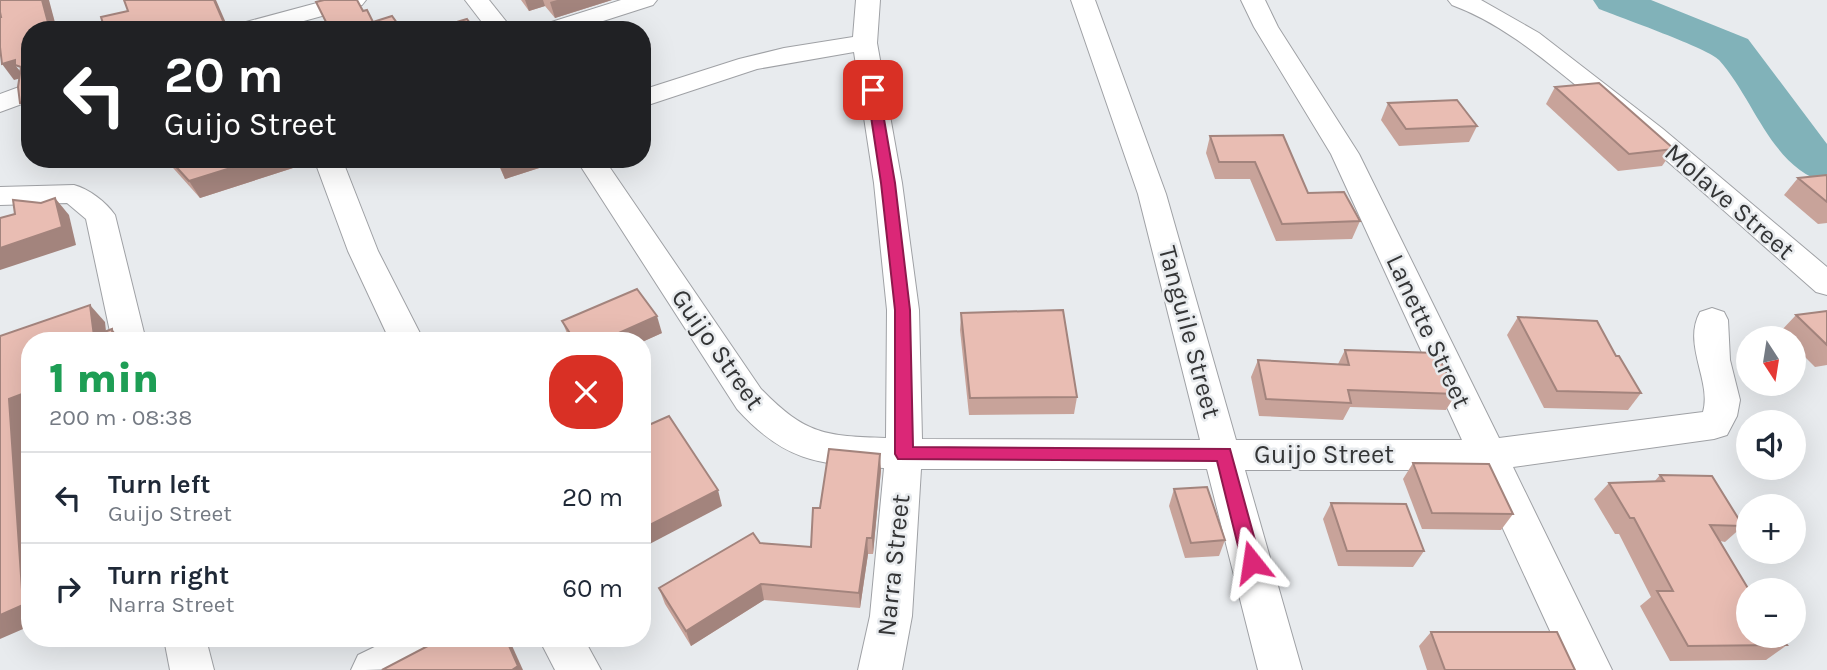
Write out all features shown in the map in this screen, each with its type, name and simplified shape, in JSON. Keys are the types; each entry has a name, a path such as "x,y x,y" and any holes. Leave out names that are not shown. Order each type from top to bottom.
{"street":[{"path":"254,1 276,17 354,0"},
{"path":"477,0 494,21"},
{"path":"580,21 646,0"},
{"name":"Narra Street","path":"868,0 865,43 888,183 903,310 904,454 891,616 880,670"},
{"name":"Tanguile Street","path":"1083,0 1152,194 1280,670"},
{"name":"Lanette Street","path":"1253,0 1266,27 1345,154 1590,670"},
{"name":"Molave Street","path":"1460,0 1506,24 1554,55 1643,126 1827,284"},
{"path":"651,96 784,55 865,43"},
{"path":"0,104 21,95"},
{"path":"331,168 363,251 403,332"},
{"name":"Guijo Street","path":"596,168 749,399 767,420 788,436 813,447 904,454 1487,455 1714,425 1723,412 1723,395 1713,362 1712,320"},
{"path":"0,196 74,194 100,215 127,332"},
{"path":"187,647 191,670"},
{"path":"373,670 418,647"},
{"path":"565,647 579,670"}],"building":[{"path":"0,0 42,0 48,21 21,21 21,67 15,65 15,60 2,64"},
{"path":"124,0 214,0 223,21 102,21 101,17 128,11"},
{"path":"357,0 363,11 367,10 372,21 326,21 316,2"},
{"path":"392,16 396,21 376,21"},
{"path":"21,67 20,103 18,87"},
{"path":"1599,83 1674,149 1629,154 1555,87"},
{"path":"1457,100 1477,126 1406,129 1388,103"},
{"path":"1283,135 1308,193 1344,192 1360,221 1282,224 1255,162 1219,162 1210,136"},
{"path":"177,168 230,168 189,181"},
{"path":"1827,175 1827,202 1798,178"},
{"path":"55,198 62,227 0,248 0,218 15,214 13,200 41,203"},
{"path":"637,289 657,316 621,332 569,332 562,321"},
{"path":"90,305 93,332 21,332 21,394 9,399 21,606 0,615 0,336"},
{"path":"1063,310 1077,397 970,398 961,313"},
{"path":"1827,311 1827,345 1796,315"},
{"path":"1518,317 1597,321 1641,393 1557,391"},
{"path":"1345,350 1437,353 1456,394 1348,390 1351,403 1266,399 1258,360 1349,365"},
{"path":"669,416 718,490 651,524 651,424"},
{"path":"829,449 880,454 872,538 867,538 859,593 761,584 686,631 659,588 753,533 760,543 811,547 813,508 820,508"},
{"path":"1413,463 1489,464 1513,514 1432,513"},
{"path":"1660,475 1712,476 1736,515 1736,526 1710,525 1742,578 1736,578 1736,646 1688,646 1657,591 1673,591 1634,518 1630,518 1609,483 1664,481"},
{"path":"1207,487 1225,540 1191,543 1174,489"},
{"path":"1331,503 1406,504 1424,551 1347,551"},
{"path":"1431,632 1557,632 1575,670 1445,670"},
{"path":"426,647 510,647 518,666 512,670 382,670"}],"waterway":[{"path":"1614,0 1733,48 1808,154 1827,167"}],"route":[{"path":"873,90 888,183 903,310 904,454 1224,454 1252,562"}]}
